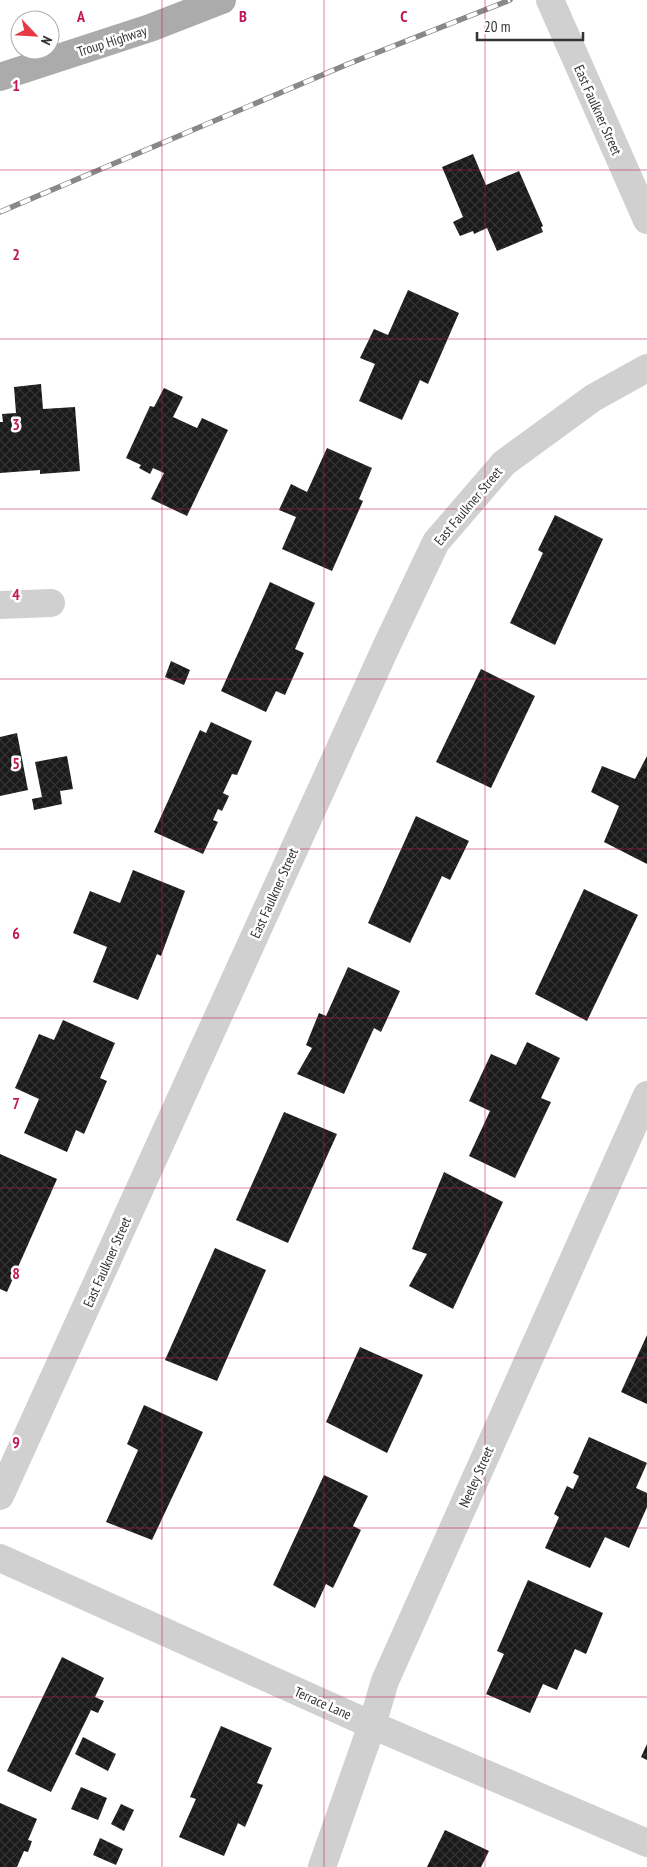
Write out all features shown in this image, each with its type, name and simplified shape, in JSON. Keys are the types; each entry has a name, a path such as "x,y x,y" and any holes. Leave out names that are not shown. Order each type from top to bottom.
{"main road":[{"name":"Troup Highway","path":"0,77 150,28 222,0"}],"street":[{"name":"East Faulkner Street","path":"550,0 647,220"},
{"name":"East Faulkner Street","path":"0,1496 382,654 436,542 504,463 593,398 647,368"},
{"path":"0,605 51,603"},
{"name":"Neeley Street","path":"322,1867 372,1725 385,1681 647,1095"},
{"name":"Terrace Lane","path":"0,1558 372,1725 647,1843"}],"building":[{"path":"473,154 486,185 519,171 543,226 541,227 543,232 497,251 487,228 474,234 473,231 460,236 453,222 463,217 442,167"},
{"path":"408,290 459,313 428,384 420,380 402,420 359,401 375,364 360,358 374,329 388,335"},
{"path":"41,384 43,409 75,407 80,471 40,474 40,470 0,473 0,422 3,422 2,414 16,413 14,387"},
{"path":"164,388 183,397 173,417 197,428 202,418 228,430 187,516 151,499 164,473 153,468 150,474 139,468 141,465 126,458 150,406 154,407"},
{"path":"327,448 372,468 359,499 363,501 332,571 282,549 296,517 279,510 291,484 307,492"},
{"path":"555,515 603,539 555,645 510,623 543,553 538,550"},
{"path":"270,582 315,603 295,649 304,653 285,695 276,691 266,712 221,691"},
{"path":"171,661 190,670 184,685 165,677"},
{"path":"481,669 535,696 491,788 436,762"},
{"path":"211,722 252,741 237,775 232,774 223,793 229,796 222,811 218,809 213,820 218,822 203,854 154,832 200,730 206,733"},
{"path":"17,733 28,790 0,796 0,737"},
{"path":"67,756 73,789 60,791 62,804 34,810 32,799 42,797 35,762"},
{"path":"647,756 647,864 604,842 619,806 591,792 602,766 635,779"},
{"path":"416,816 469,841 450,880 442,876 410,943 368,923"},
{"path":"133,870 185,891 161,956 157,954 138,1000 93,982 107,947 73,933 90,891 120,903"},
{"path":"584,889 638,915 587,1021 535,994"},
{"path":"348,967 400,991 381,1032 374,1028 344,1094 297,1074 312,1048 306,1045 319,1013 326,1016"},
{"path":"63,1020 115,1043 100,1078 107,1081 84,1134 76,1130 67,1152 24,1133 39,1099 15,1088 39,1034 54,1040"},
{"path":"527,1042 560,1058 541,1098 551,1102 515,1178 469,1156 490,1111 469,1101 491,1054 516,1065"},
{"path":"284,1112 337,1134 288,1243 236,1220"},
{"path":"0,1154 57,1179 7,1292 0,1289"},
{"path":"444,1172 503,1202 453,1309 409,1286 427,1254 412,1249"},
{"path":"215,1248 266,1270 217,1381 165,1360"},
{"path":"647,1335 647,1404 621,1392"},
{"path":"360,1347 423,1375 387,1453 326,1422"},
{"path":"144,1405 203,1432 152,1540 106,1522 138,1450 127,1444"},
{"path":"589,1437 647,1463 636,1488 647,1493 647,1507 629,1548 605,1537 590,1568 545,1548 559,1517 554,1514 567,1486 573,1489 579,1476 573,1473"},
{"path":"324,1475 368,1496 353,1526 361,1530 333,1588 326,1584 315,1608 273,1585"},
{"path":"528,1580 603,1613 586,1654 575,1649 557,1690 543,1684 530,1713 486,1694 504,1654 497,1651"},
{"path":"62,1657 104,1678 95,1697 104,1701 98,1713 91,1710 51,1792 7,1771"},
{"path":"221,1726 272,1748 257,1783 263,1785 245,1827 238,1823 224,1856 179,1837 196,1799 190,1797"},
{"path":"83,1737 116,1754 108,1771 75,1754"},
{"path":"647,1744 647,1760 641,1757"},
{"path":"81,1787 107,1798 98,1820 71,1809"},
{"path":"0,1803 37,1819 28,1840 32,1841 28,1852 24,1851 17,1867 0,1867"},
{"path":"121,1804 134,1810 124,1831 111,1824"},
{"path":"445,1830 489,1851 481,1867 427,1867"},
{"path":"100,1838 123,1849 116,1865 93,1855"}],"railway":[{"path":"0,212 348,64 510,0"}]}
